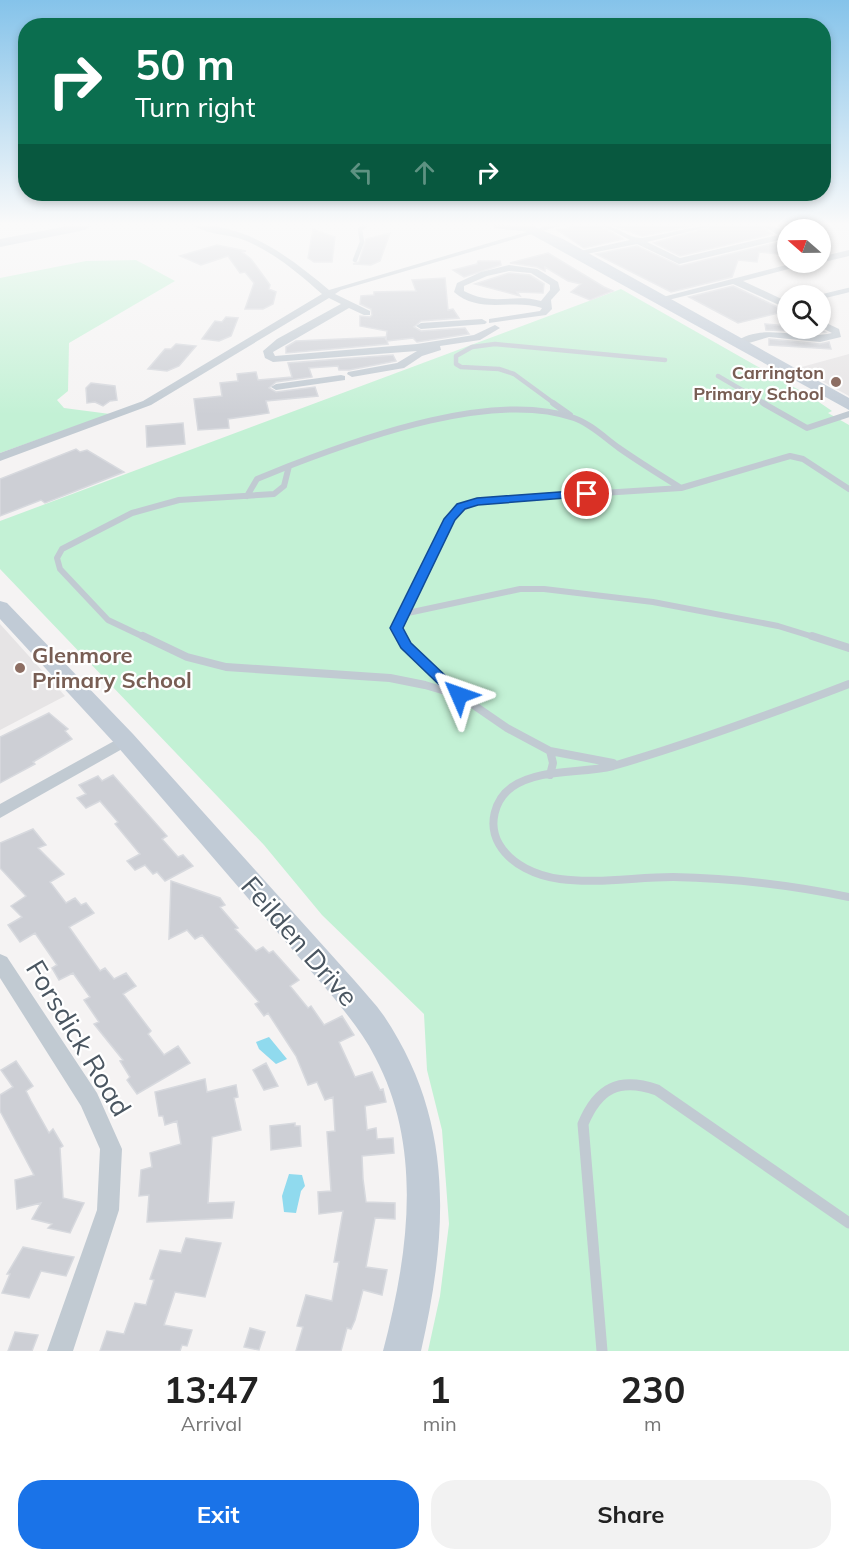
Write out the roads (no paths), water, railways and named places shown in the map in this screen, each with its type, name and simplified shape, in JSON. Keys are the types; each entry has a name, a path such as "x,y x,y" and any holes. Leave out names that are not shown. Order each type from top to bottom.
{"street":[{"path":"322,289 367,312"},
{"path":"0,458 147,403 336,289"},
{"path":"461,289 484,297 547,306"},
{"path":"421,326 489,326 512,319 539,315 545,311 546,300 555,289"},
{"path":"642,289 849,405"},
{"path":"660,299 699,289"},
{"path":"753,289 777,301"},
{"path":"525,302 550,295"},
{"path":"350,303 281,341 267,351 269,356 290,358 425,350 476,338 489,326"},
{"path":"831,328 836,331 837,335 831,336"},
{"path":"739,343 769,334 777,335"},
{"path":"276,387 400,366 425,350"},
{"path":"291,377 345,376"},
{"name":"Feilden Drive","path":"0,607 125,740 344,989 373,1024 397,1068 422,1153 424,1212 419,1274 402,1351"},
{"path":"0,812 125,740"},
{"name":"Forsdick Road","path":"0,962 89,1100 111,1149 108,1209 60,1351"}],"lane":[{"path":"831,294 849,290"},
{"path":"665,360 624,359 503,342 474,346 456,356 456,364 461,367 499,369 514,374 574,418 681,488"},
{"path":"718,376 805,428 849,414"},
{"path":"247,496 250,484 255,479 378,435 455,417 514,410 574,418"},
{"path":"617,764 550,751 507,728 459,695 399,635 396,628 455,512 467,504 500,499 681,488 790,456 803,459 849,489"},
{"path":"289,466 284,486 280,491 271,494 179,500 145,508 70,543 59,553 57,563 80,592 108,620 149,641 200,662 257,670 390,678 459,695"},
{"path":"403,614 520,589 544,589 652,602 707,612 778,626 849,648"},
{"path":"849,684 739,724 617,764 595,770 550,775 511,788 496,805 493,814 493,829 505,853 532,872 579,880 670,877 752,880 849,897"},
{"path":"550,751 554,763 550,775"},
{"path":"602,1351 583,1124 589,1107 602,1092 620,1084 644,1084 657,1090 849,1223"}],"water":[{"path":"269,1037 287,1059 276,1064 259,1049 256,1042"},
{"path":"289,1174 302,1175 305,1186 301,1191 296,1213 284,1212 282,1196"}],"place":[{"name":"Carrington Primary School","path":"836,382"},
{"name":"Glenmore Primary School","path":"20,668"}]}
